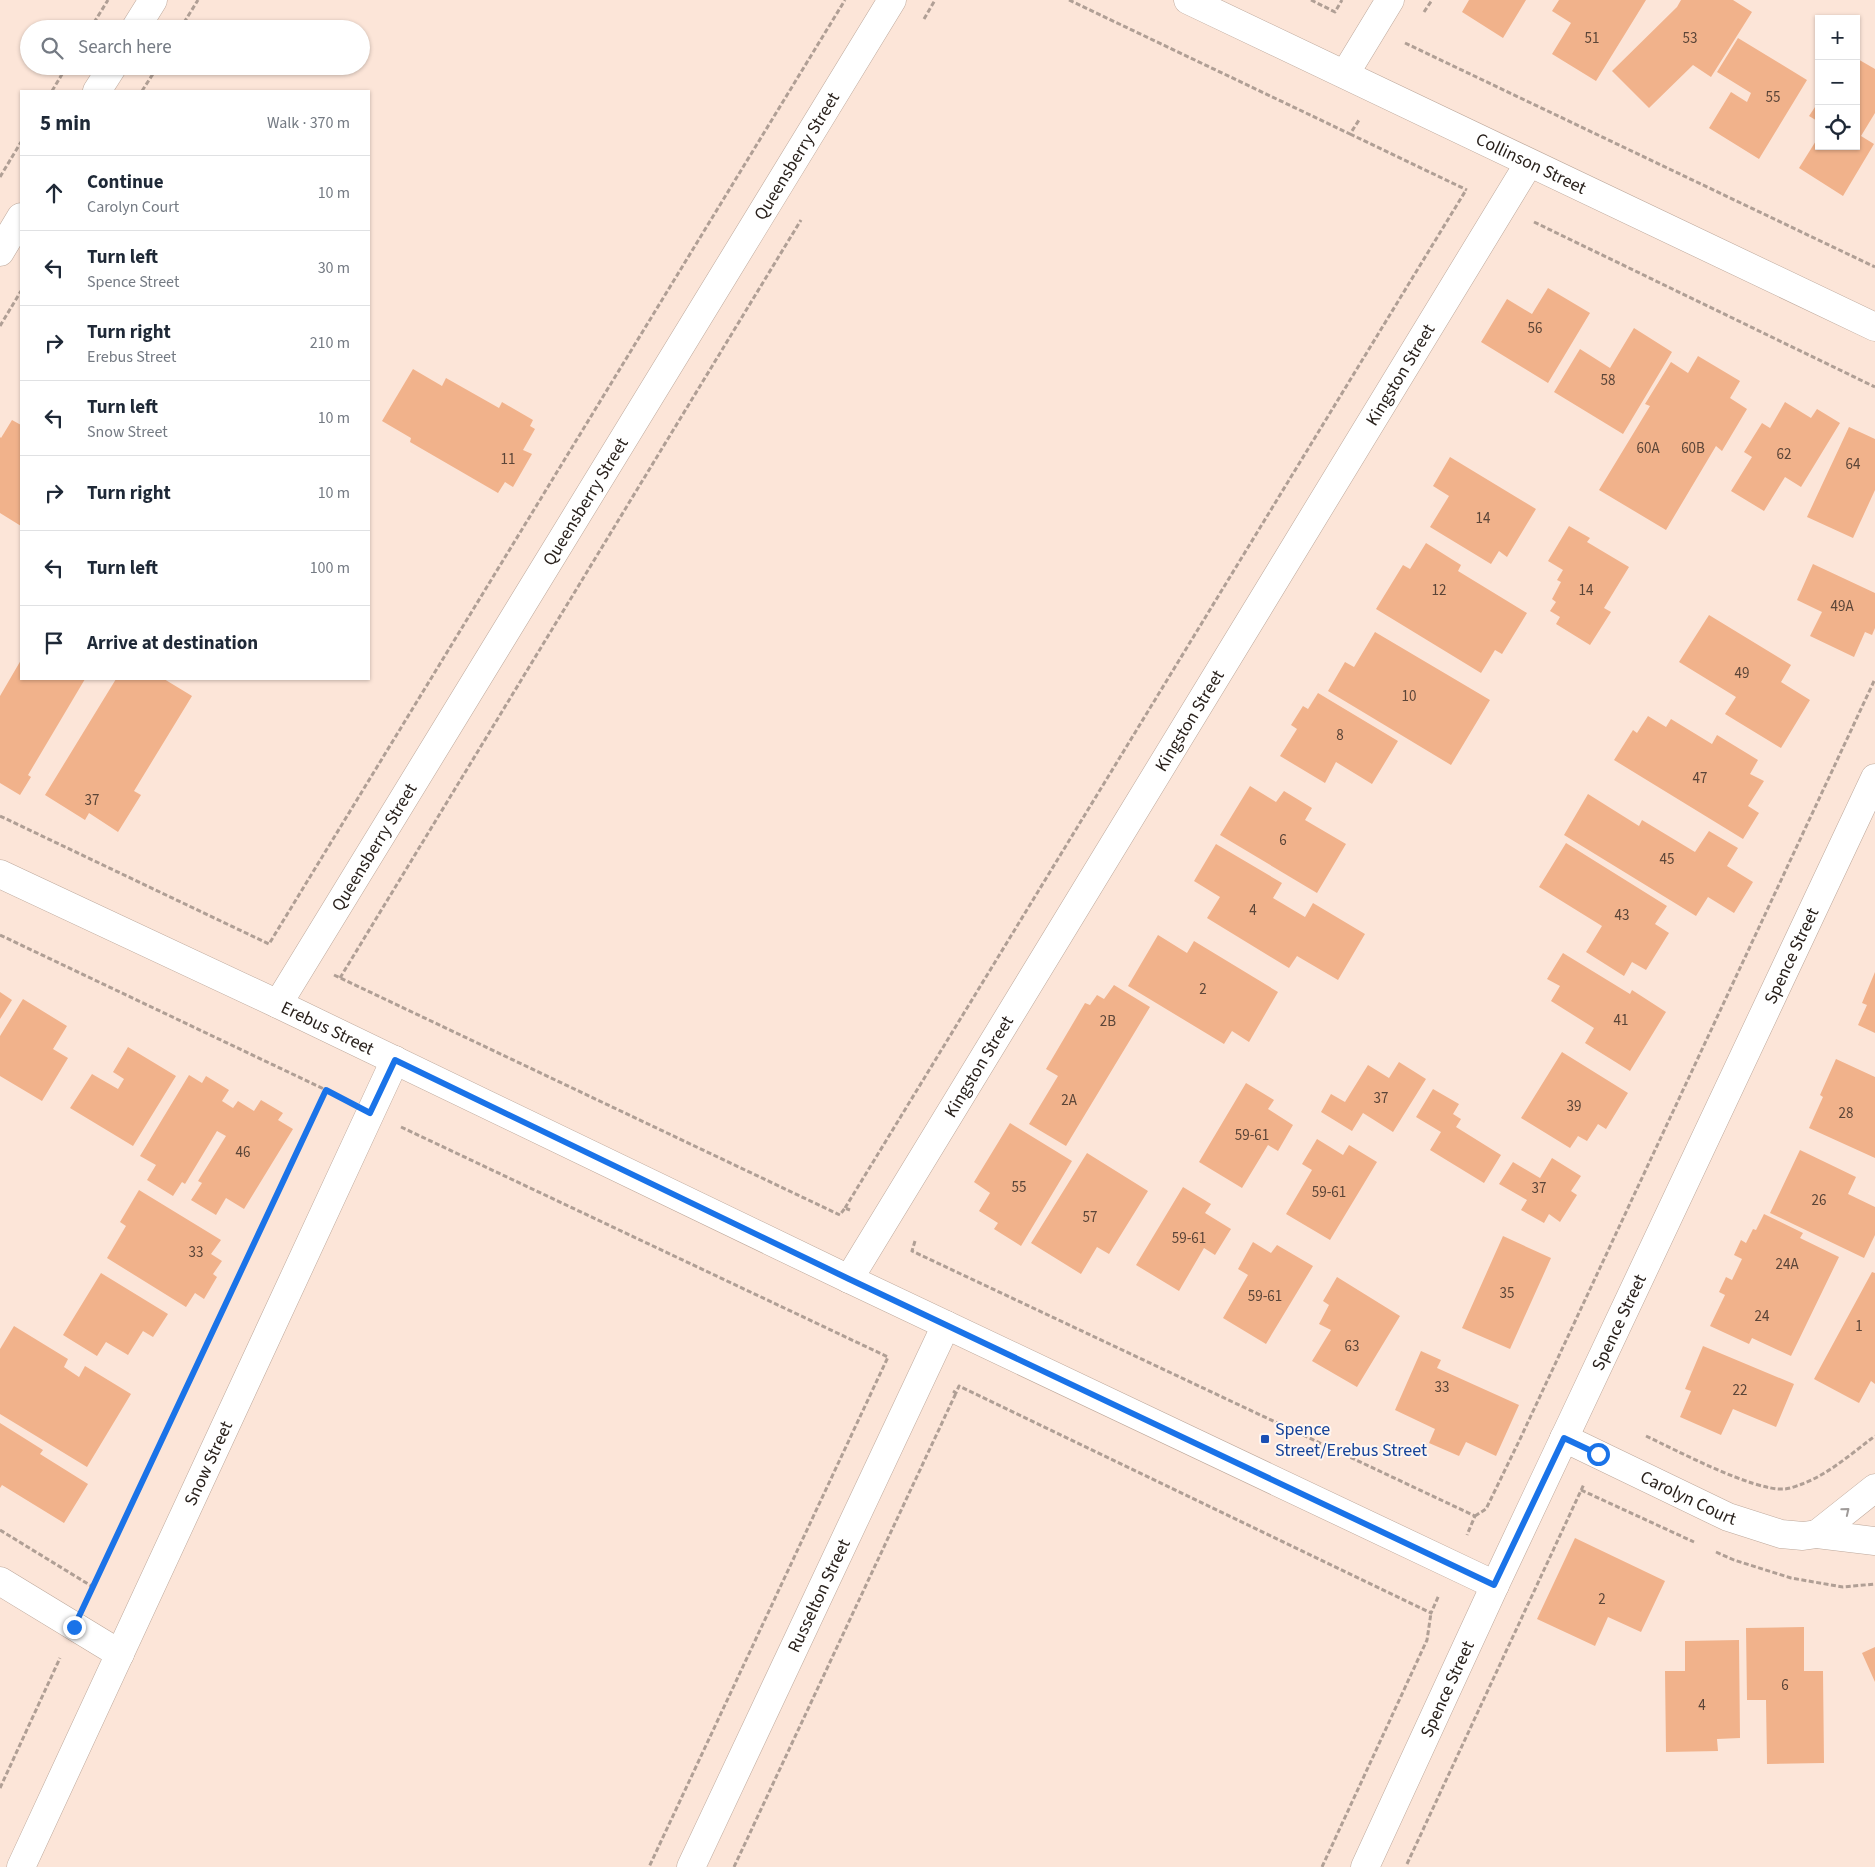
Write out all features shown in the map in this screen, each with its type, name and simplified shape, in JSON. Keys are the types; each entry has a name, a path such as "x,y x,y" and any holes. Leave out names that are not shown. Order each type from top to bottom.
{"street":[{"path":"141,20 153,0"},
{"name":"Queensberry Street","path":"278,1004 892,0"},
{"name":"Collinson Street","path":"1188,0 1875,327"},
{"path":"1345,74 1390,0"},
{"path":"98,90 107,75"},
{"name":"Kingston Street","path":"849,1279 1529,162"},
{"path":"0,252 20,218"},
{"name":"Spence Street","path":"1364,1867 1494,1585 1875,778"},
{"name":"Erebus Street","path":"0,874 278,1004 849,1279 1494,1585"},
{"name":"Snow Street","path":"21,1867 395,1060"},
{"name":"Russelton Street","path":"692,1867 946,1325"},
{"name":"Carolyn Court","path":"1564,1438 1728,1517 1781,1534 1804,1536 1817,1534 1875,1541"},
{"path":"1817,1534 1875,1488"},
{"path":"0,1581 120,1654"}],"path":[{"path":"96,20 108,0"},
{"path":"186,20 198,0"},
{"path":"0,816 269,944 845,0"},
{"path":"920,26 935,0"},
{"path":"1310,0 1335,12 1342,0"},
{"path":"1405,44 1875,267"},
{"path":"53,90 62,75"},
{"path":"143,90 152,75"},
{"path":"1350,134 1875,387"},
{"path":"0,177 20,144"},
{"path":"845,1208 1466,190"},
{"path":"340,978 806,213"},
{"path":"0,326 20,293"},
{"path":"1475,1516 1486,1508 1521,1437 1875,679"},
{"path":"0,935 326,1090 370,1113 888,1357 649,1867"},
{"path":"0,1788 326,1090"},
{"path":"734,1867 956,1393"},
{"path":"1638,1432 1740,1478 1767,1487 1784,1489 1802,1484 1823,1473 1875,1436"},
{"path":"0,1530 93,1587"},
{"path":"1322,1867 1427,1640 1431,1612"}],"building":[{"path":"1469,0 1526,0 1503,38 1462,12"},
{"path":"1559,0 1646,0 1596,81 1552,54 1571,23 1552,11"},
{"path":"1681,0 1733,0 1752,12 1711,77 1693,65 1649,108 1612,71 1677,7"},
{"path":"1738,38 1807,80 1759,159 1709,128 1731,92 1747,102 1751,93 1717,72"},
{"path":"1860,60 1875,69 1875,113 1861,136 1874,144 1843,196 1799,168 1815,142 1815,150 1860,150"},
{"path":"1815,107 1815,120 1809,116"},
{"path":"1548,288 1590,313 1548,383 1481,342 1507,299 1532,314"},
{"path":"1634,328 1672,352 1623,434 1554,392 1580,349 1610,368"},
{"path":"1698,356 1740,381 1730,398 1747,409 1722,451 1716,446 1666,530 1599,490 1650,406 1645,404 1671,362 1688,373"},
{"path":"413,369 442,386 446,378 499,408 502,402 533,420 530,426 535,429 523,450 532,454 513,487 505,482 498,493 410,442 411,438 382,421"},
{"path":"1785,402 1811,418 1817,409 1840,423 1801,487 1785,477 1764,511 1731,491 1752,457 1744,452 1762,423 1770,428"},
{"path":"12,420 20,424 20,525 0,513 1,438"},
{"path":"1849,427 1875,439 1875,490 1853,538 1807,517"},
{"path":"1450,457 1536,509 1507,557 1499,551 1491,564 1430,527 1449,496 1433,486"},
{"path":"1569,526 1590,538 1587,542 1629,567 1604,608 1611,612 1590,645 1556,624 1560,617 1550,611 1556,602 1552,599 1561,582 1557,580 1563,570 1548,561"},
{"path":"1426,543 1461,565 1458,571 1527,613 1502,654 1495,650 1481,673 1376,609 1403,565 1410,569"},
{"path":"1813,564 1875,593 1875,628 1872,635 1865,632 1854,657 1810,636 1822,612 1797,600"},
{"path":"1709,615 1791,665 1781,682 1810,700 1781,748 1725,714 1736,697 1679,662"},
{"path":"1375,632 1490,700 1451,765 1328,691 1345,662 1354,667"},
{"path":"20,662 20,680 84,680 28,775 31,777 20,795 0,783 0,696"},
{"path":"115,680 166,680 192,696 134,791 141,795 118,832 89,813 85,820 45,795"},
{"path":"1318,693 1398,741 1372,784 1336,762 1325,783 1280,756 1297,729 1291,725 1303,706 1308,709"},
{"path":"1648,716 1666,727 1671,719 1712,744 1717,735 1758,760 1750,774 1764,781 1748,806 1759,813 1743,839 1614,760 1633,730 1637,733"},
{"path":"1250,786 1276,802 1284,791 1312,808 1305,820 1346,844 1317,893 1220,835"},
{"path":"1588,794 1639,826 1642,820 1695,852 1709,831 1738,848 1727,866 1753,882 1734,913 1708,897 1696,916 1564,835"},
{"path":"1566,843 1667,906 1655,924 1669,933 1646,970 1632,962 1624,976 1586,952 1602,926 1539,887"},
{"path":"1216,844 1282,883 1273,898 1305,917 1313,903 1365,934 1338,980 1297,956 1289,968 1207,918 1220,897 1194,881"},
{"path":"1158,935 1187,953 1194,941 1278,992 1249,1042 1232,1031 1224,1044 1128,986"},
{"path":"1563,953 1630,994 1632,990 1666,1012 1630,1071 1585,1043 1594,1028 1551,1001 1560,986 1547,979"},
{"path":"1875,972 1875,1033 1858,1025 1867,1005 1862,1003"},
{"path":"1114,985 1150,1007 1066,1146 1029,1124 1058,1076 1046,1069 1085,1003 1090,1005 1097,995 1104,999"},
{"path":"0,992 12,1000 0,1019"},
{"path":"23,999 67,1026 53,1049 68,1058 42,1101 0,1076 0,1036"},
{"path":"128,1047 176,1076 133,1146 70,1108 92,1074 118,1089 124,1079 113,1072"},
{"path":"1562,1052 1628,1093 1606,1129 1598,1124 1587,1141 1578,1136 1570,1148 1521,1118"},
{"path":"1836,1059 1875,1077 1875,1158 1809,1128 1823,1097 1820,1095"},
{"path":"1399,1062 1426,1079 1393,1132 1363,1113 1352,1131 1321,1112 1331,1094 1345,1102 1368,1065 1389,1078"},
{"path":"189,1075 202,1083 206,1076 229,1090 222,1101 233,1108 238,1101 254,1111 261,1100 283,1113 278,1120 293,1129 244,1209 226,1198 216,1215 191,1200 202,1183 198,1181 226,1136 217,1131 185,1184 182,1182 173,1196 147,1180 156,1165 140,1156"},
{"path":"1246,1083 1274,1100 1268,1109 1293,1125 1278,1151 1268,1145 1242,1188 1199,1162"},
{"path":"1433,1089 1459,1104 1453,1114 1461,1119 1456,1127 1501,1155 1484,1183 1430,1150 1441,1132 1416,1117"},
{"path":"1010,1123 1072,1161 1021,1246 994,1229 998,1223 979,1211 990,1193 974,1182"},
{"path":"1317,1139 1343,1155 1349,1145 1377,1162 1330,1240 1286,1214 1312,1170 1302,1164"},
{"path":"1800,1150 1856,1177 1848,1194 1875,1207 1875,1235 1864,1258 1770,1213"},
{"path":"1087,1153 1148,1191 1109,1254 1097,1247 1081,1274 1031,1243"},
{"path":"1552,1158 1581,1176 1571,1191 1577,1195 1560,1222 1549,1214 1544,1223 1521,1210 1527,1200 1499,1184 1513,1162 1540,1178"},
{"path":"1183,1187 1211,1204 1205,1213 1231,1229 1215,1255 1204,1248 1179,1291 1136,1265"},
{"path":"139,1190 221,1240 211,1254 222,1261 213,1274 217,1277 204,1299 195,1293 186,1307 107,1258 126,1226 120,1222"},
{"path":"1764,1214 1803,1233 1800,1238 1839,1257 1791,1356 1752,1338 1749,1344 1710,1326 1725,1295 1719,1292 1726,1277 1732,1280 1742,1259 1734,1255 1741,1240 1746,1243 1753,1229 1756,1230"},
{"path":"1503,1236 1551,1258 1510,1349 1462,1328"},
{"path":"1253,1242 1271,1253 1277,1245 1313,1266 1266,1344 1223,1318 1248,1275 1238,1269"},
{"path":"1872,1272 1875,1273 1875,1384 1871,1381 1859,1403 1814,1379"},
{"path":"101,1273 168,1314 153,1337 143,1331 128,1355 106,1342 97,1356 63,1335"},
{"path":"1337,1277 1400,1316 1357,1387 1312,1361 1331,1330 1319,1324 1329,1305 1323,1301"},
{"path":"14,1326 68,1359 64,1367 79,1377 85,1366 131,1394 87,1467 0,1414 0,1349"},
{"path":"1703,1346 1794,1384 1776,1427 1733,1409 1721,1435 1680,1417 1691,1391 1685,1389"},
{"path":"1421,1351 1441,1360 1437,1368 1519,1405 1496,1456 1466,1442 1459,1456 1429,1443 1435,1429 1395,1410"},
{"path":"0,1423 43,1450 40,1454 88,1484 64,1523 2,1485 0,1488"},
{"path":"1575,1538 1665,1581 1641,1632 1608,1617 1595,1646 1537,1619"},
{"path":"1804,1627 1804,1671 1823,1671 1824,1763 1767,1764 1766,1700 1747,1700 1746,1628"},
{"path":"1739,1640 1740,1738 1717,1739 1718,1751 1666,1752 1665,1671 1685,1671 1685,1641"},
{"path":"1875,1647 1875,1682 1862,1653"}],"place":[{"name":"Spence Street/Erebus Street","path":"1265,1439"}],"route":[{"path":"74,1627 326,1090 370,1113 395,1060 849,1279 1494,1585 1564,1438 1598,1454"}]}
